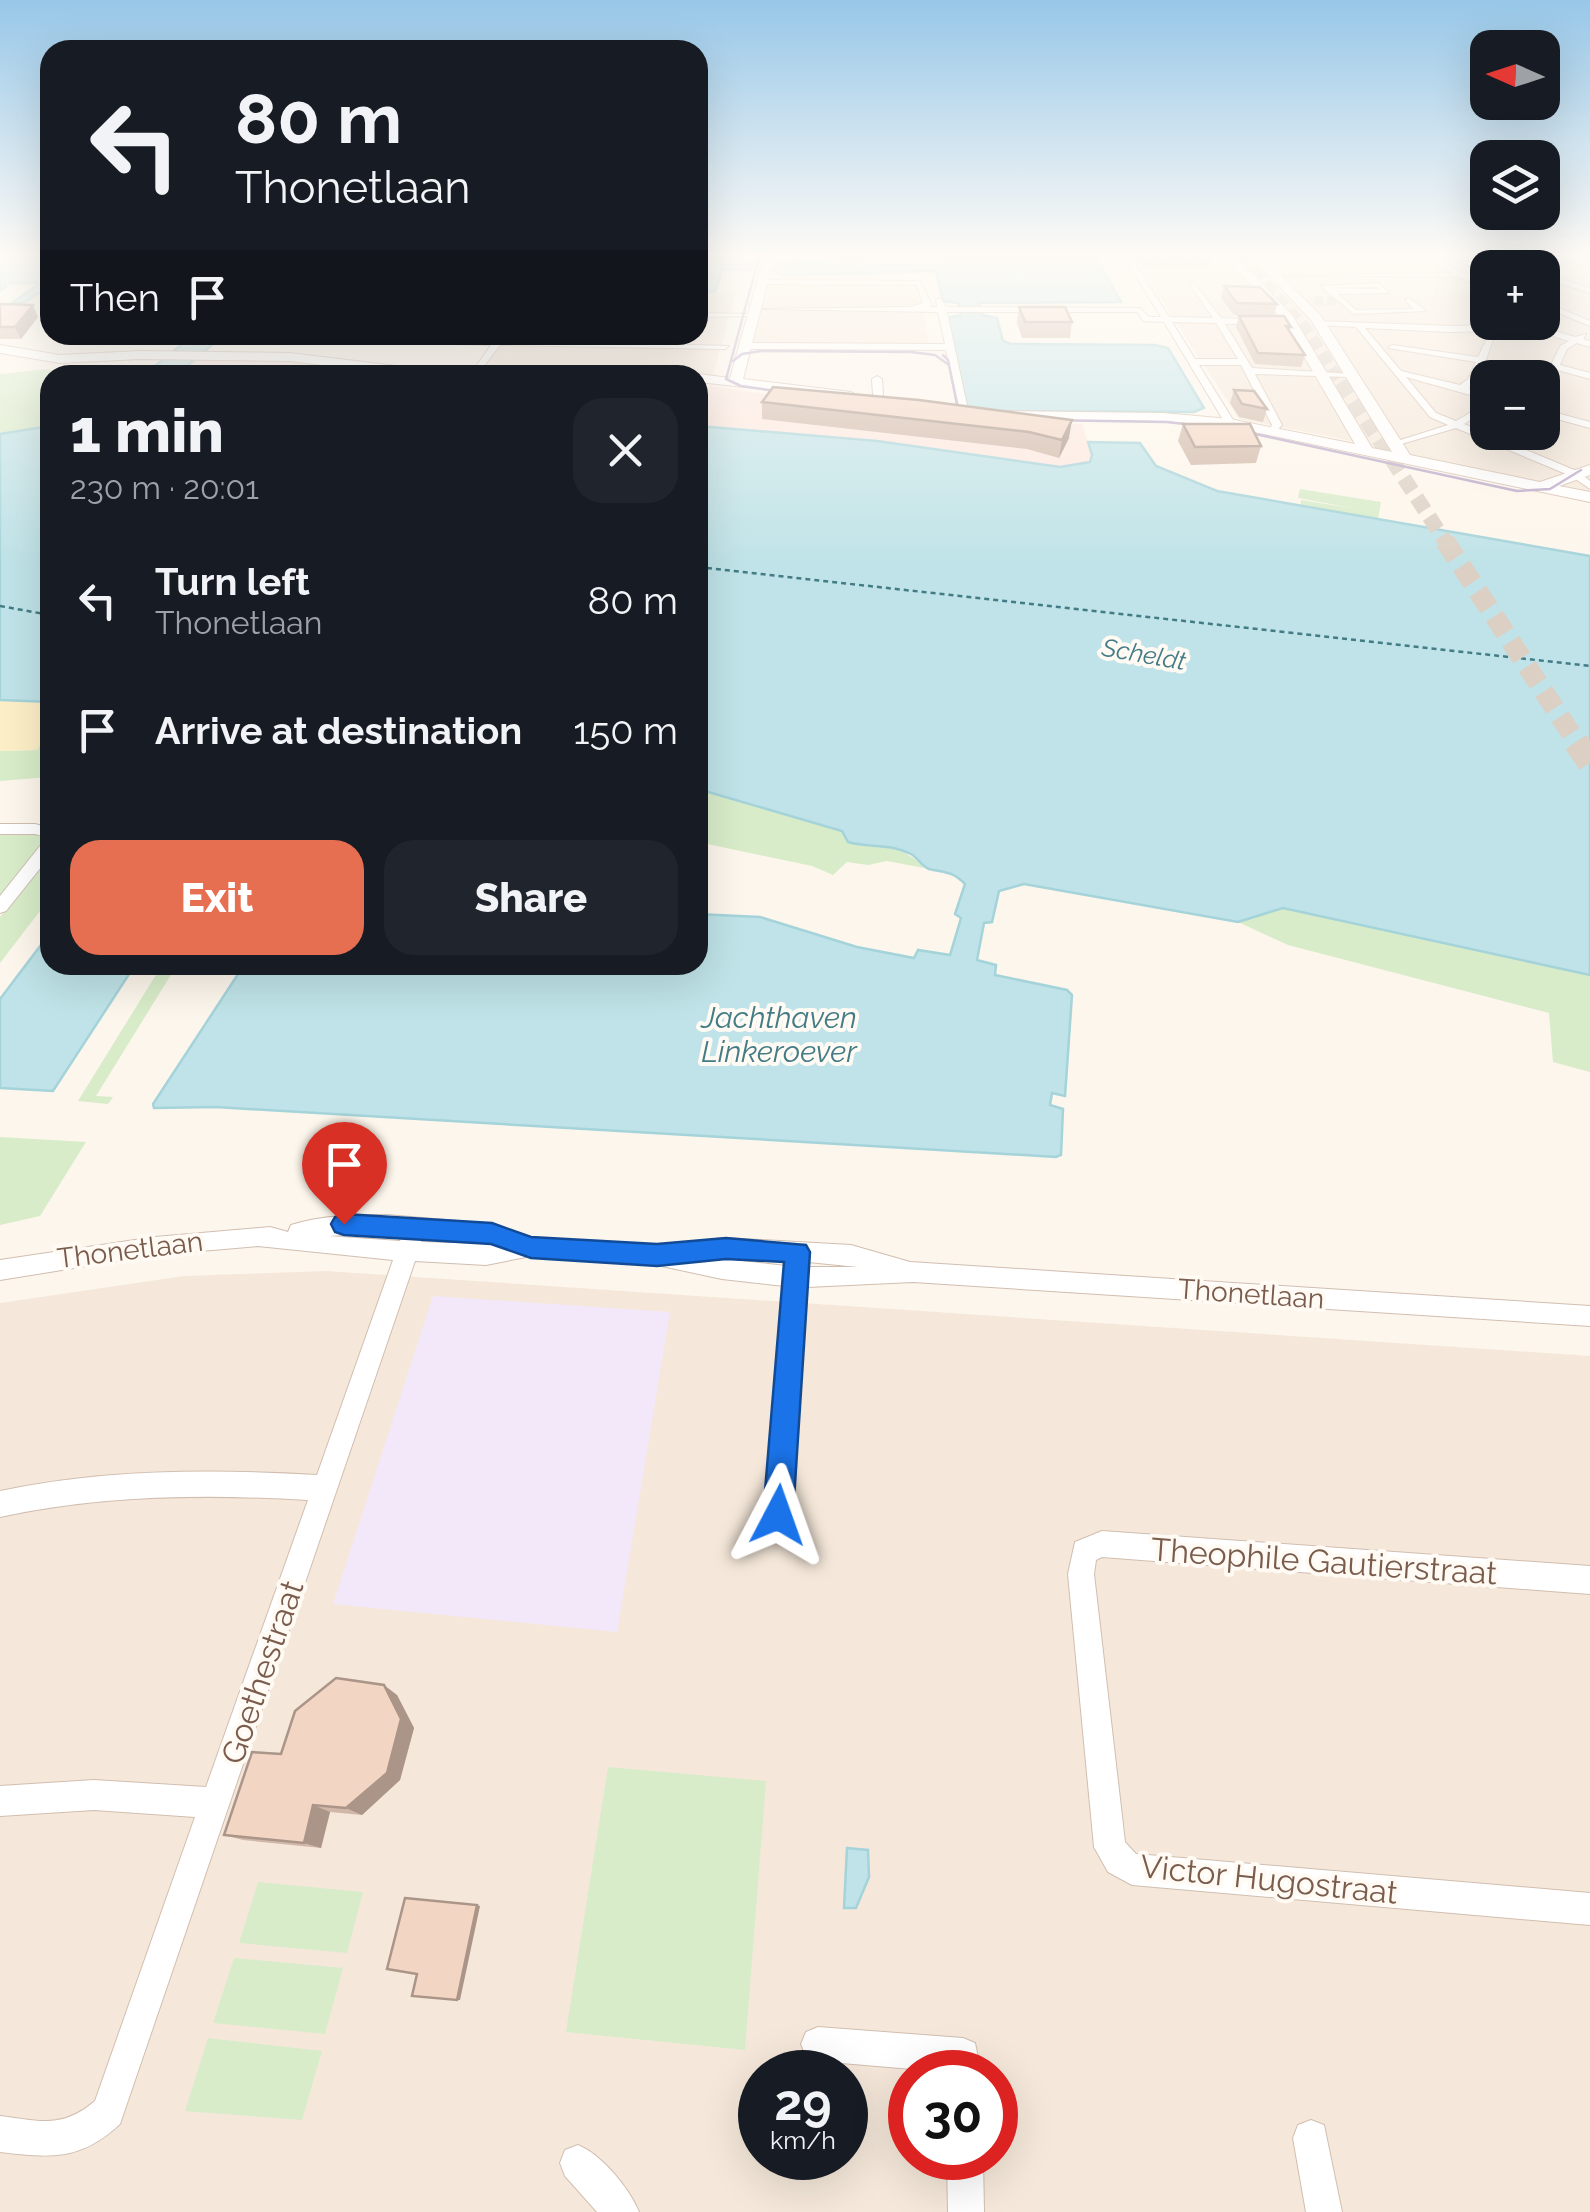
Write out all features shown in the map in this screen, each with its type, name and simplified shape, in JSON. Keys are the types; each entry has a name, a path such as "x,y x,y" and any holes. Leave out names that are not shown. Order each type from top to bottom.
{"street":[{"path":"314,360 356,365"},
{"path":"695,360 720,363 736,380 881,401"},
{"path":"736,380 741,360"},
{"path":"951,360 953,405 1230,423 1275,430 1408,465 1590,498"},
{"path":"1181,360 1212,418"},
{"path":"1243,360 1275,430"},
{"path":"1311,360 1367,452"},
{"path":"1340,360 1403,442 1408,465"},
{"path":"1390,360 1434,415 1582,472 1590,486"},
{"path":"1194,362 1348,374"},
{"path":"1194,362 1230,423"},
{"path":"708,371 720,363"},
{"path":"1560,368 1590,376"},
{"path":"1397,373 1470,391"},
{"path":"1462,389 1470,377"},
{"path":"878,379 881,401"},
{"path":"1403,442 1456,425 1470,416"},
{"path":"1560,417 1590,426"},
{"path":"1534,488 1582,472"},
{"path":"0,830 40,830"},
{"path":"0,907 40,857"},
{"name":"Thonetlaan","path":"0,1270 155,1246 261,1238 412,1240 486,1255 531,1248 657,1255 725,1272 796,1264 850,1280 913,1272 1590,1316"},
{"name":"Goethestraat","path":"0,2134 66,2140 88,2132 108,2112 412,1240"},
{"path":"778,1515 796,1264"},
{"path":"0,1504 104,1485 141,1483 326,1488"},
{"name":"Theophile Gautierstraat","path":"1080,1574 1084,1551 1102,1544 1590,1580"},
{"name":"Victor Hugostraat","path":"1080,1574 1110,1847 1132,1869 1590,1909"},
{"path":"0,1801 94,1795 216,1803"},
{"path":"818,2044 897,2050"},
{"path":"1310,2138 1324,2212"},
{"path":"578,2163 621,2212"},
{"path":"965,2180 966,2212"}],"shaded area":[{"path":"195,360 249,360 319,365 189,365"},
{"path":"482,360 717,360 713,376 708,376 708,365 479,365"},
{"path":"1201,360 1470,360 1470,450 1560,450 1560,360 1590,360 1590,493 1239,419"},
{"path":"708,385 895,413 994,423 1082,424 1092,458 1082,465 1060,467 877,441 708,427"},
{"path":"326,1271 1590,1356 1590,2212 0,2212 0,1303 184,1276"},
{"path":"433,1296 670,1312 617,1632 333,1604"}],"green space":[{"path":"40,370 40,428 0,434 0,374"},
{"path":"1300,489 1381,502 1378,519 1300,507 1301,500 1358,509 1298,498"},
{"path":"40,745 40,778 0,781 0,751 37,750"},
{"path":"708,792 842,831 862,846 896,849 924,868 887,861 868,865 847,862 833,875 812,866 708,844"},
{"path":"32,833 40,837 40,847 0,897 0,834"},
{"path":"40,867 40,911 0,963 0,917"},
{"path":"1283,908 1590,975 1590,1072 1553,1062 1549,1013 1288,945 1238,922"},
{"path":"156,975 171,975 96,1096 113,1097 108,1104 78,1101"},
{"path":"0,1137 86,1142 40,1216 0,1225"},
{"path":"608,1767 766,1781 745,2050 566,2032"},
{"path":"258,1882 363,1892 347,1953 239,1943"},
{"path":"234,1958 343,1968 325,2034 213,2023"},
{"path":"208,2038 322,2051 302,2120 185,2111"}],"sand":[{"path":"0,700 40,702 37,750 0,751"}],"water":[{"path":"162,360 194,360 188,365 156,365"},
{"path":"956,360 1175,360 1204,408 1194,412 980,411 966,406"},
{"path":"708,427 877,441 1060,467 1090,462 1088,442 1140,443 1156,466 1217,491 1590,556 1590,975 1283,908 1238,922 1024,884 999,891 992,922 984,923 977,960 996,965 995,975 1067,990 1072,995 1065,1096 1052,1093 1050,1105 1063,1109 1061,1155 1056,1157 216,1107 154,1108 237,975 708,975 708,914 760,917 857,947 914,958 918,950 950,955 961,918 955,914 965,884 948,873 926,868 903,851 848,842 842,831 708,792"},
{"path":"40,428 40,702 0,700 0,434"},
{"path":"40,946 40,975 128,975 53,1091 0,1088 0,999"},
{"path":"847,1848 868,1850 869,1877 856,1908 844,1908"}],"building":[{"path":"773,387 919,400 1072,420 1062,440 1029,432 762,402"},
{"path":"1234,390 1254,391 1267,409 1242,404"},
{"path":"1183,424 1250,424 1261,446 1195,447"},
{"path":"336,1678 384,1685 401,1719 387,1773 346,1808 313,1805 304,1843 224,1835 252,1752 281,1754 295,1711"},
{"path":"405,1898 477,1905 457,2000 412,1996 417,1974 387,1969"}],"ferry route":[{"path":"708,568 1590,666"},
{"path":"0,606 40,613"}],"tunnel":[{"path":"1326,360 1342,384"},
{"path":"1341,382 1447,544"},
{"path":"1445,541 1578,744"},
{"path":"1576,742 1590,763"}],"tram line":[{"path":"731,360 726,379 741,386 796,394"},
{"path":"942,360 949,365"},
{"path":"948,360 958,408 979,418"},
{"path":"1044,420 1167,422 1237,430 1517,491 1550,489 1581,470"}],"route":[{"path":"344,1224 492,1233 531,1248 657,1255 726,1248 797,1252 778,1515"}],"water label":[{"name":"Scheldt","path":"1144,654"},
{"name":"Jachthaven Linkeroever","path":"779,1034"}]}
